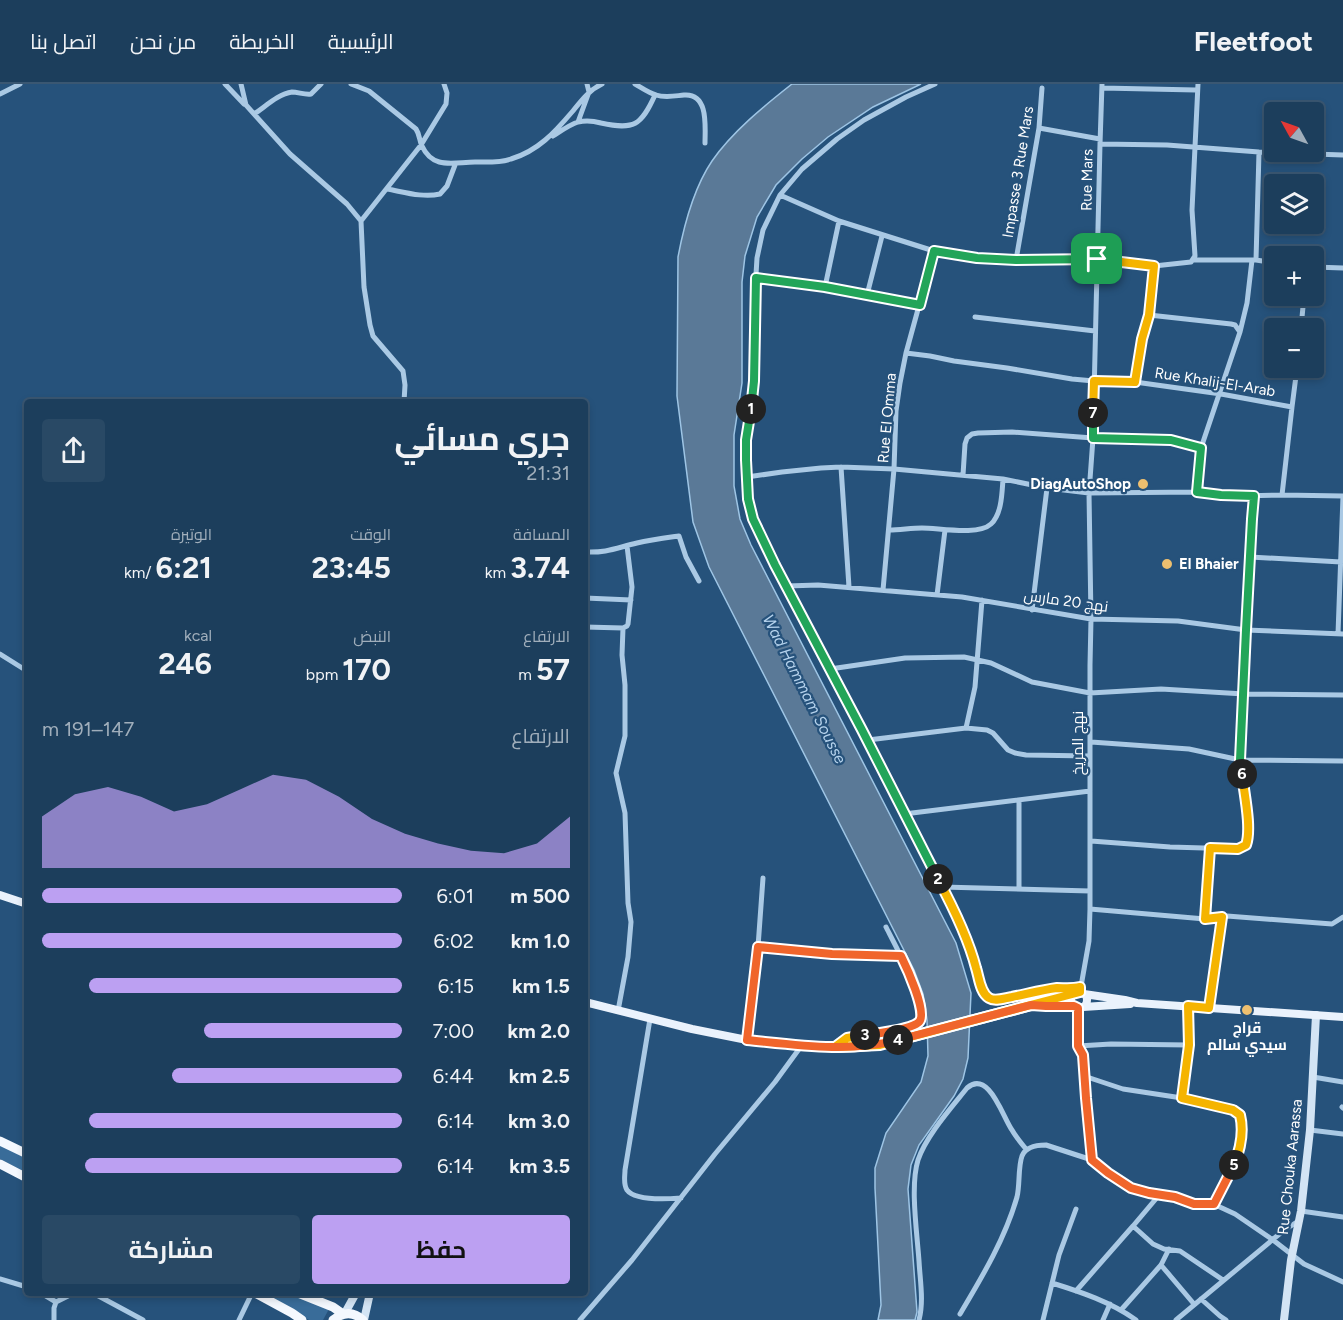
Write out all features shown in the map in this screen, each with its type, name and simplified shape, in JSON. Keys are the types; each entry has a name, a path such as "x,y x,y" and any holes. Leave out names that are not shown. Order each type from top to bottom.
{"highway":[{"path":"0,1141 24,1153"},
{"path":"0,1164 24,1176"},
{"path":"260,1296 302,1320"},
{"path":"306,1296 344,1314"},
{"path":"333,1320 344,1314 353,1314 364,1320"}],"main road":[{"path":"0,895 24,902"},
{"path":"588,1003 747,1040 835,1047 880,1045 1079,992 1137,1003"},
{"path":"1078,1007 1072,1000 1079,992"},
{"path":"1078,1007 1086,1004 1087,999 1079,992"},
{"path":"1031,1005 1078,1007 1137,1003 1343,1017"},
{"name":"Rue Chouka Aarassa","path":"1284,1320 1301,1216 1310,1130 1316,1015"},
{"path":"344,1314 354,1296"},
{"path":"364,1320 369,1296"}],"street":[{"path":"0,94 20,84"},
{"path":"225,84 290,154 347,204 361,221 364,287 370,325 374,336 403,370 404,399"},
{"path":"241,84 246,105"},
{"path":"254,114 285,94 294,92 311,94 321,84"},
{"path":"351,84 369,91 409,123 419,133 421,145 431,158 440,163 455,165 468,162 511,160 531,151 578,122 592,121 620,127 630,126 644,117 655,95"},
{"path":"361,221 421,145 446,104 447,93 444,84"},
{"path":"578,122 589,92 587,84"},
{"path":"549,138 589,92 602,84"},
{"path":"635,84 655,95 674,97 686,95 698,100 702,105 705,120 705,143"},
{"path":"935,84 864,120 802,168 780,195 763,230 757,258 754,381 746,440 748,499 753,519 775,565 942,887 974,957 985,994 995,1000 1060,988 1079,992"},
{"path":"1102,86 1197,87 1192,210 1195,256 1193,260"},
{"name":"Rue Mars","path":"1089,493 1093,438 1102,86"},
{"name":"Impasse 3 Rue Mars","path":"1016,260 1039,128 1042,88"},
{"path":"1039,128 1100,142 1343,155"},
{"path":"1197,492 1201,448 1221,394 1247,303 1254,260 1258,152"},
{"path":"387,189 431,195 440,194 447,186 455,165"},
{"path":"780,195 839,221 882,236 934,251 977,258 1097,259 1154,266 1193,260 1264,261"},
{"path":"825,287 839,221"},
{"path":"867,295 882,236"},
{"name":"Rue El Omma","path":"883,591 894,469 896,411 906,353 934,251"},
{"path":"1135,382 1142,339 1149,315 1154,266"},
{"path":"1324,267 1343,268"},
{"path":"756,278 825,287 920,305"},
{"path":"1149,315 1231,324 1235,325 1240,332"},
{"path":"975,317 1095,331"},
{"name":"Rue Khalij-El-Arab","path":"906,353 1031,373 1094,381 1135,382 1221,394 1292,407 1296,378"},
{"path":"1282,495 1292,407"},
{"path":"963,475 964,444 972,434 1012,432 1093,438 1171,440 1201,448"},
{"path":"841,468 849,587"},
{"path":"747,477 803,470 894,469 1003,479 1047,488 1089,493 1197,492 1254,496 1343,496 1340,634"},
{"path":"889,530 984,528 993,522 998,513 1003,479"},
{"path":"1032,610 1047,488"},
{"name":"نهج المريخ","path":"1079,992 1089,941 1090,909 1089,493"},
{"path":"1090,841 1170,848 1238,849 1246,845 1248,831 1240,760 1254,496"},
{"path":"937,595 945,530"},
{"path":"588,552 600,552 679,536 686,557 699,581"},
{"path":"588,627 623,628 628,624 632,587 627,546"},
{"path":"1250,557 1341,562"},
{"name":"نهج 20 مارس","path":"787,586 818,585 937,595 982,600 1091,619 1178,621 1246,630 1340,634"},
{"path":"588,598 631,600"},
{"path":"966,728 975,687 982,600"},
{"path":"618,1011 628,957 631,922 628,903 625,813 616,773 626,736 626,685 621,655 623,628"},
{"path":"0,654 24,669"},
{"path":"830,669 906,658 964,657 991,663 1032,682 1090,693 1161,689 1244,694 1343,695"},
{"path":"867,740 966,728 987,730 1008,750 1015,753 1090,756"},
{"path":"1091,742 1189,750 1240,760 1343,761"},
{"path":"904,814 1089,791"},
{"path":"1019,800 1019,888"},
{"path":"1205,919 1210,848"},
{"path":"747,1040 758,947 763,878"},
{"path":"942,887 1090,891"},
{"path":"1090,909 1205,919 1222,917 1332,924 1343,917"},
{"path":"1209,1008 1222,917"},
{"path":"835,1047 847,1038 907,1027 921,1020 918,996 909,972 886,927"},
{"path":"758,947 832,954 901,956"},
{"path":"1182,1098 1189,1045 1188,1006"},
{"path":"1078,1007 1078,1046 1083,1055 1092,1160"},
{"path":"650,1019 625,1170 625,1185 632,1194 641,1197 681,1198"},
{"path":"580,1320 632,1260 802,1045"},
{"path":"1078,1046 1189,1045"},
{"path":"1084,1076 1123,1089 1182,1098 1233,1110 1240,1115 1242,1129 1238,1155 1214,1204"},
{"path":"1313,1077 1343,1082"},
{"path":"919,1320 922,1312 914,1185 918,1161 927,1143 967,1088 974,1084 983,1086 998,1101 1011,1129 1026,1149"},
{"path":"1310,1130 1343,1134"},
{"path":"960,1314 983,1275 1005,1229 1017,1195 1022,1155 1026,1149 1038,1145 1046,1145 1092,1160 1131,1188 1175,1197 1194,1204 1214,1204 1235,1214 1304,1264 1343,1282"},
{"path":"1076,1291 1160,1194"},
{"path":"1043,1320 1059,1255 1076,1209"},
{"path":"1176,1320 1301,1216 1343,1218"},
{"path":"1133,1226 1153,1244 1164,1249 1179,1251 1223,1280"},
{"path":"1121,1310 1161,1265 1169,1249"},
{"path":"1161,1265 1194,1304"},
{"path":"0,1279 24,1286"},
{"path":"1052,1283 1110,1304 1136,1320"},
{"path":"46,1296 56,1302"},
{"path":"54,1320 56,1302 68,1296"},
{"path":"99,1296 143,1320"},
{"path":"239,1320 252,1296"},
{"path":"1201,1299 1226,1320"},
{"path":"1102,1320 1110,1304"}],"shaded area":[{"path":"0,1145 24,1157 24,1171 0,1159"},
{"path":"267,1296 298,1296 329,1309 323,1320 309,1320"}],"water":[{"name":"Wad Hammam Sousse","path":"792,84 921,84 873,107 828,137 776,185 757,217 745,256 742,282 742,383 734,435 734,486 740,519 751,545 956,943 971,993 968,1058 963,1079 954,1096 919,1145 911,1165 908,1189 917,1312 915,1320 878,1320 881,1305 875,1168 886,1133 921,1082 928,1056 927,1020 923,994 914,970 709,567 693,522 677,396 678,257 694,195 705,172 720,150 760,110"}],"place":[{"name":"DiagAutoShop","path":"1143,484"},
{"name":"El Bhaier","path":"1167,564"},
{"name":"قراج سيدي سالم","path":"1247,1010"}],"route":[{"path":"1097,259 1016,260 977,258 934,251 920,305 825,287 756,278 754,381 746,440 748,499 753,519 942,887 974,957 985,994 995,1000 1060,988 1070,990 1080,987 1080,992 880,1045 835,1047 847,1038 907,1027 921,1020 918,996 901,956 832,954 758,947 747,1040 835,1047 880,1045 1031,1005 1074,1006 1078,1008 1078,1046 1083,1055 1092,1160 1131,1188 1175,1197 1194,1204 1214,1204 1238,1155 1242,1129 1240,1115 1233,1110 1182,1098 1189,1045 1188,1006 1209,1008 1222,917 1205,919 1210,848 1238,849 1246,845 1247,841 1248,831 1240,760 1254,496 1197,492 1201,448 1163,439 1093,438 1094,381 1135,382 1142,339 1149,315 1154,266 1097,259"}]}
